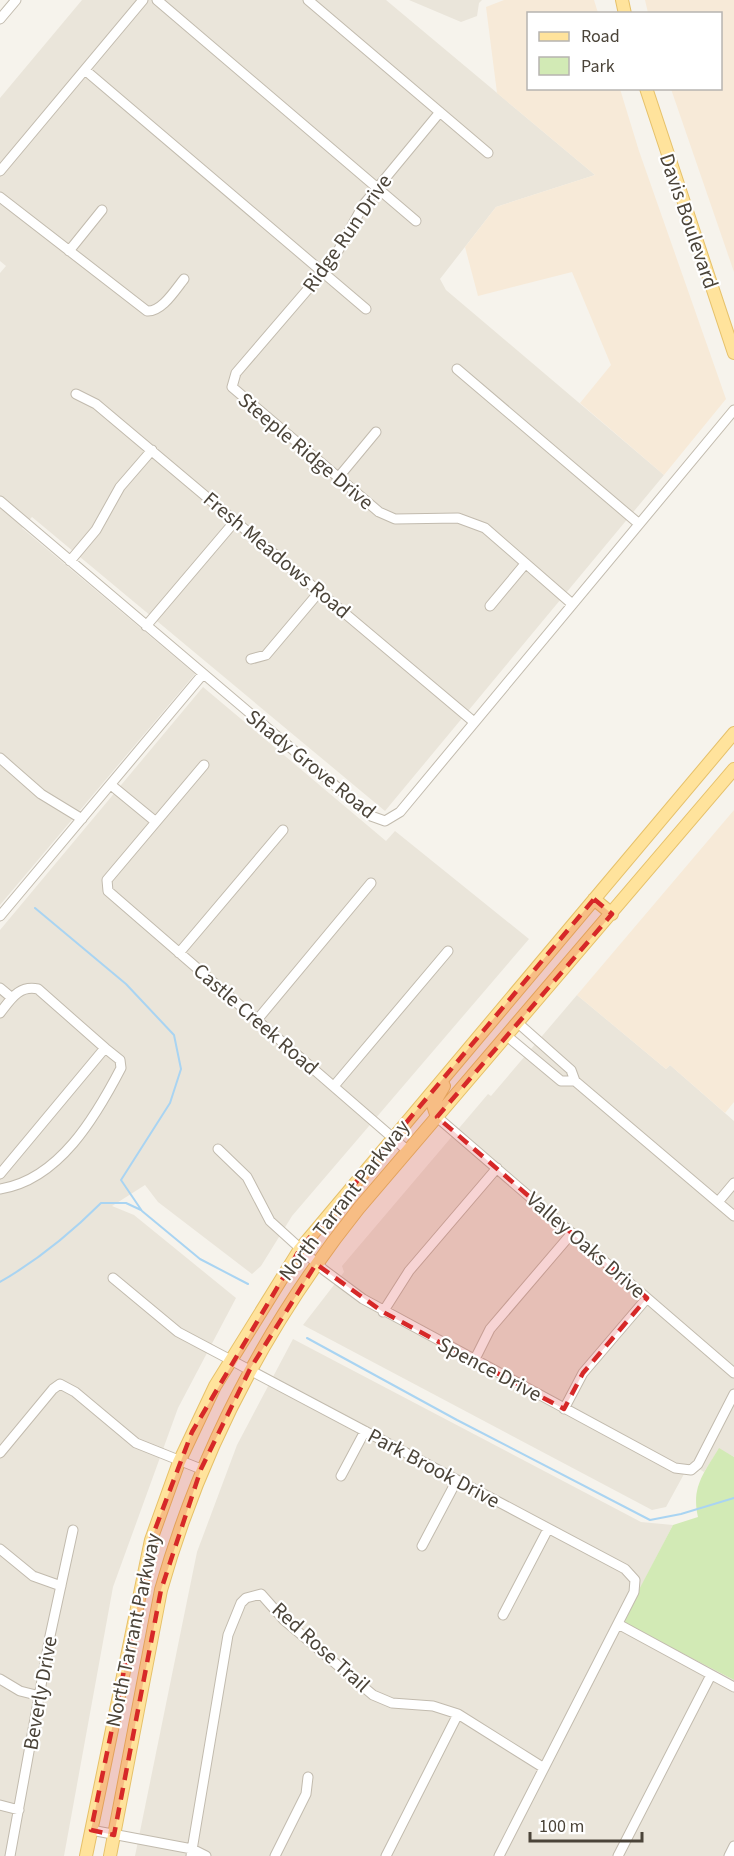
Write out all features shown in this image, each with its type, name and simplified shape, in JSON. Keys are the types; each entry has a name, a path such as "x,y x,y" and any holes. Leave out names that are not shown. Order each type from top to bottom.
{"main road":[{"name":"Davis Boulevard","path":"647,90 734,353"},
{"name":"North Tarrant Parkway","path":"86,1856 150,1540 179,1462 215,1386 300,1249 734,733"},
{"name":"North Tarrant Parkway","path":"110,1856 161,1590 201,1469 250,1369 275,1324 316,1263 408,1151 734,769"},
{"path":"594,898 612,914"},
{"path":"437,1117 433,1111 436,1097 455,1074 471,1045"}],"street":[{"path":"0,19 16,0"},
{"path":"0,171 143,0"},
{"path":"157,0 416,222"},
{"path":"308,0 488,153"},
{"path":"85,70 366,309"},
{"name":"Ridge Run Drive","path":"232,381 236,373 322,273 341,248 355,219 376,187 440,112"},
{"path":"0,197 143,309 152,311 161,306 184,279"},
{"path":"69,251 102,210"},
{"path":"457,369 638,523"},
{"name":"Steeple Ridge Drive","path":"232,381 236,394 365,503 395,519 447,517 485,528 571,603"},
{"name":"Fresh Meadows Road","path":"76,394 96,404 152,450 474,722"},
{"name":"Shady Grove Road","path":"203,674 378,820 393,819 734,410"},
{"path":"338,478 376,432"},
{"path":"70,561 96,530 120,487 152,450"},
{"path":"0,501 203,674 0,916"},
{"path":"146,626 236,520"},
{"path":"490,606 525,564"},
{"path":"251,659 266,655 320,591"},
{"path":"0,758 41,794 82,819"},
{"path":"111,785 156,822 204,765"},
{"name":"Castle Creek Road","path":"156,822 105,886 110,895 408,1151"},
{"path":"179,953 283,830"},
{"path":"257,1020 371,883"},
{"path":"334,1086 448,951"},
{"path":"0,988 12,998"},
{"path":"0,1013 22,989 38,989 120,1060 121,1068 92,1116 67,1149 45,1172 0,1189"},
{"path":"518,1023 571,1070 575,1082 734,1216"},
{"path":"507,1036 561,1081 575,1082"},
{"path":"0,1174 105,1048"},
{"path":"544,1067 555,1055"},
{"name":"Valley Oaks Drive","path":"437,1117 734,1373"},
{"name":"Spence Drive","path":"218,1149 247,1177 270,1221 316,1263 383,1312 675,1468 690,1470 698,1464 734,1394"},
{"path":"383,1312 403,1278 497,1168"},
{"path":"718,1202 734,1183"},
{"path":"474,1361 490,1329 572,1233"},
{"name":"Park Brook Drive","path":"113,1278 178,1332 625,1569 635,1580 634,1592 618,1624"},
{"path":"564,1409 583,1373 647,1298"},
{"path":"0,1453 53,1389 60,1384 75,1392 136,1443 201,1469"},
{"path":"341,1476 365,1431"},
{"path":"422,1546 457,1480"},
{"path":"504,1615 548,1529"},
{"name":"Beverly Drive","path":"10,1856 73,1530"},
{"path":"0,1549 33,1576 61,1586"},
{"name":"Red Rose Trail","path":"191,1853 228,1635 241,1603 246,1598 261,1594 284,1620 373,1695 392,1703 433,1706 458,1714 544,1768"},
{"path":"499,1856 618,1624 734,1687"},
{"path":"618,1856 711,1675"},
{"path":"0,1679 20,1691 40,1696"},
{"path":"386,1856 458,1714"},
{"path":"275,1856 306,1794 308,1777"},
{"path":"0,1805 18,1810"},
{"path":"91,1830 206,1856"},
{"path":"729,1856 734,1846"}],"highlighted area":[{"path":"594,899 612,914 437,1117 647,1298 583,1373 564,1409 383,1312 316,1264 250,1369 201,1469 161,1590 114,1835 91,1830 151,1540 192,1432 300,1249"}],"shaded area":[{"path":"82,0 386,0 595,175 496,207 440,279 446,290 664,475 385,811 32,517 22,528 195,674 0,905 0,273 6,266 0,261 0,98"},
{"path":"409,0 482,0 479,3 477,16 461,22"},
{"path":"504,0 594,0 598,12 527,12 527,90 620,90 639,151 726,399 664,475 580,403 611,365 572,272 478,296 465,247 496,207 595,175 497,93 486,7"},
{"path":"645,0 734,0 734,272 671,90 722,90 722,12 648,12"},
{"path":"203,687 386,841 395,831 529,939 292,1216 261,1266 252,1274 158,1202 145,1185 112,1206 134,1215 236,1298 178,1408 113,1587 64,1856 0,1856 0,930"},
{"path":"734,810 734,1102 725,1113 670,1065 666,1069 577,995"},
{"path":"577,995 666,1069 670,1065 734,1121 734,1457 719,1449 704,1472 690,1463 666,1507 652,1510 303,1325 344,1272 342,1266 488,1094 491,1096"},
{"path":"293,1339 641,1522 673,1525 623,1622 734,1680 734,1856 135,1856 197,1552 237,1445"}],"green space":[{"path":"719,1448 734,1457 734,1680 622,1622 673,1525 698,1517 696,1497 700,1481"}],"waterway":[{"path":"35,908 126,984 174,1035 181,1069 170,1103 121,1180 142,1211 200,1259 248,1284"},
{"path":"0,1282 53,1246 101,1203 126,1203 141,1210"},
{"path":"307,1338 457,1420 650,1520 681,1514 734,1498"}]}
